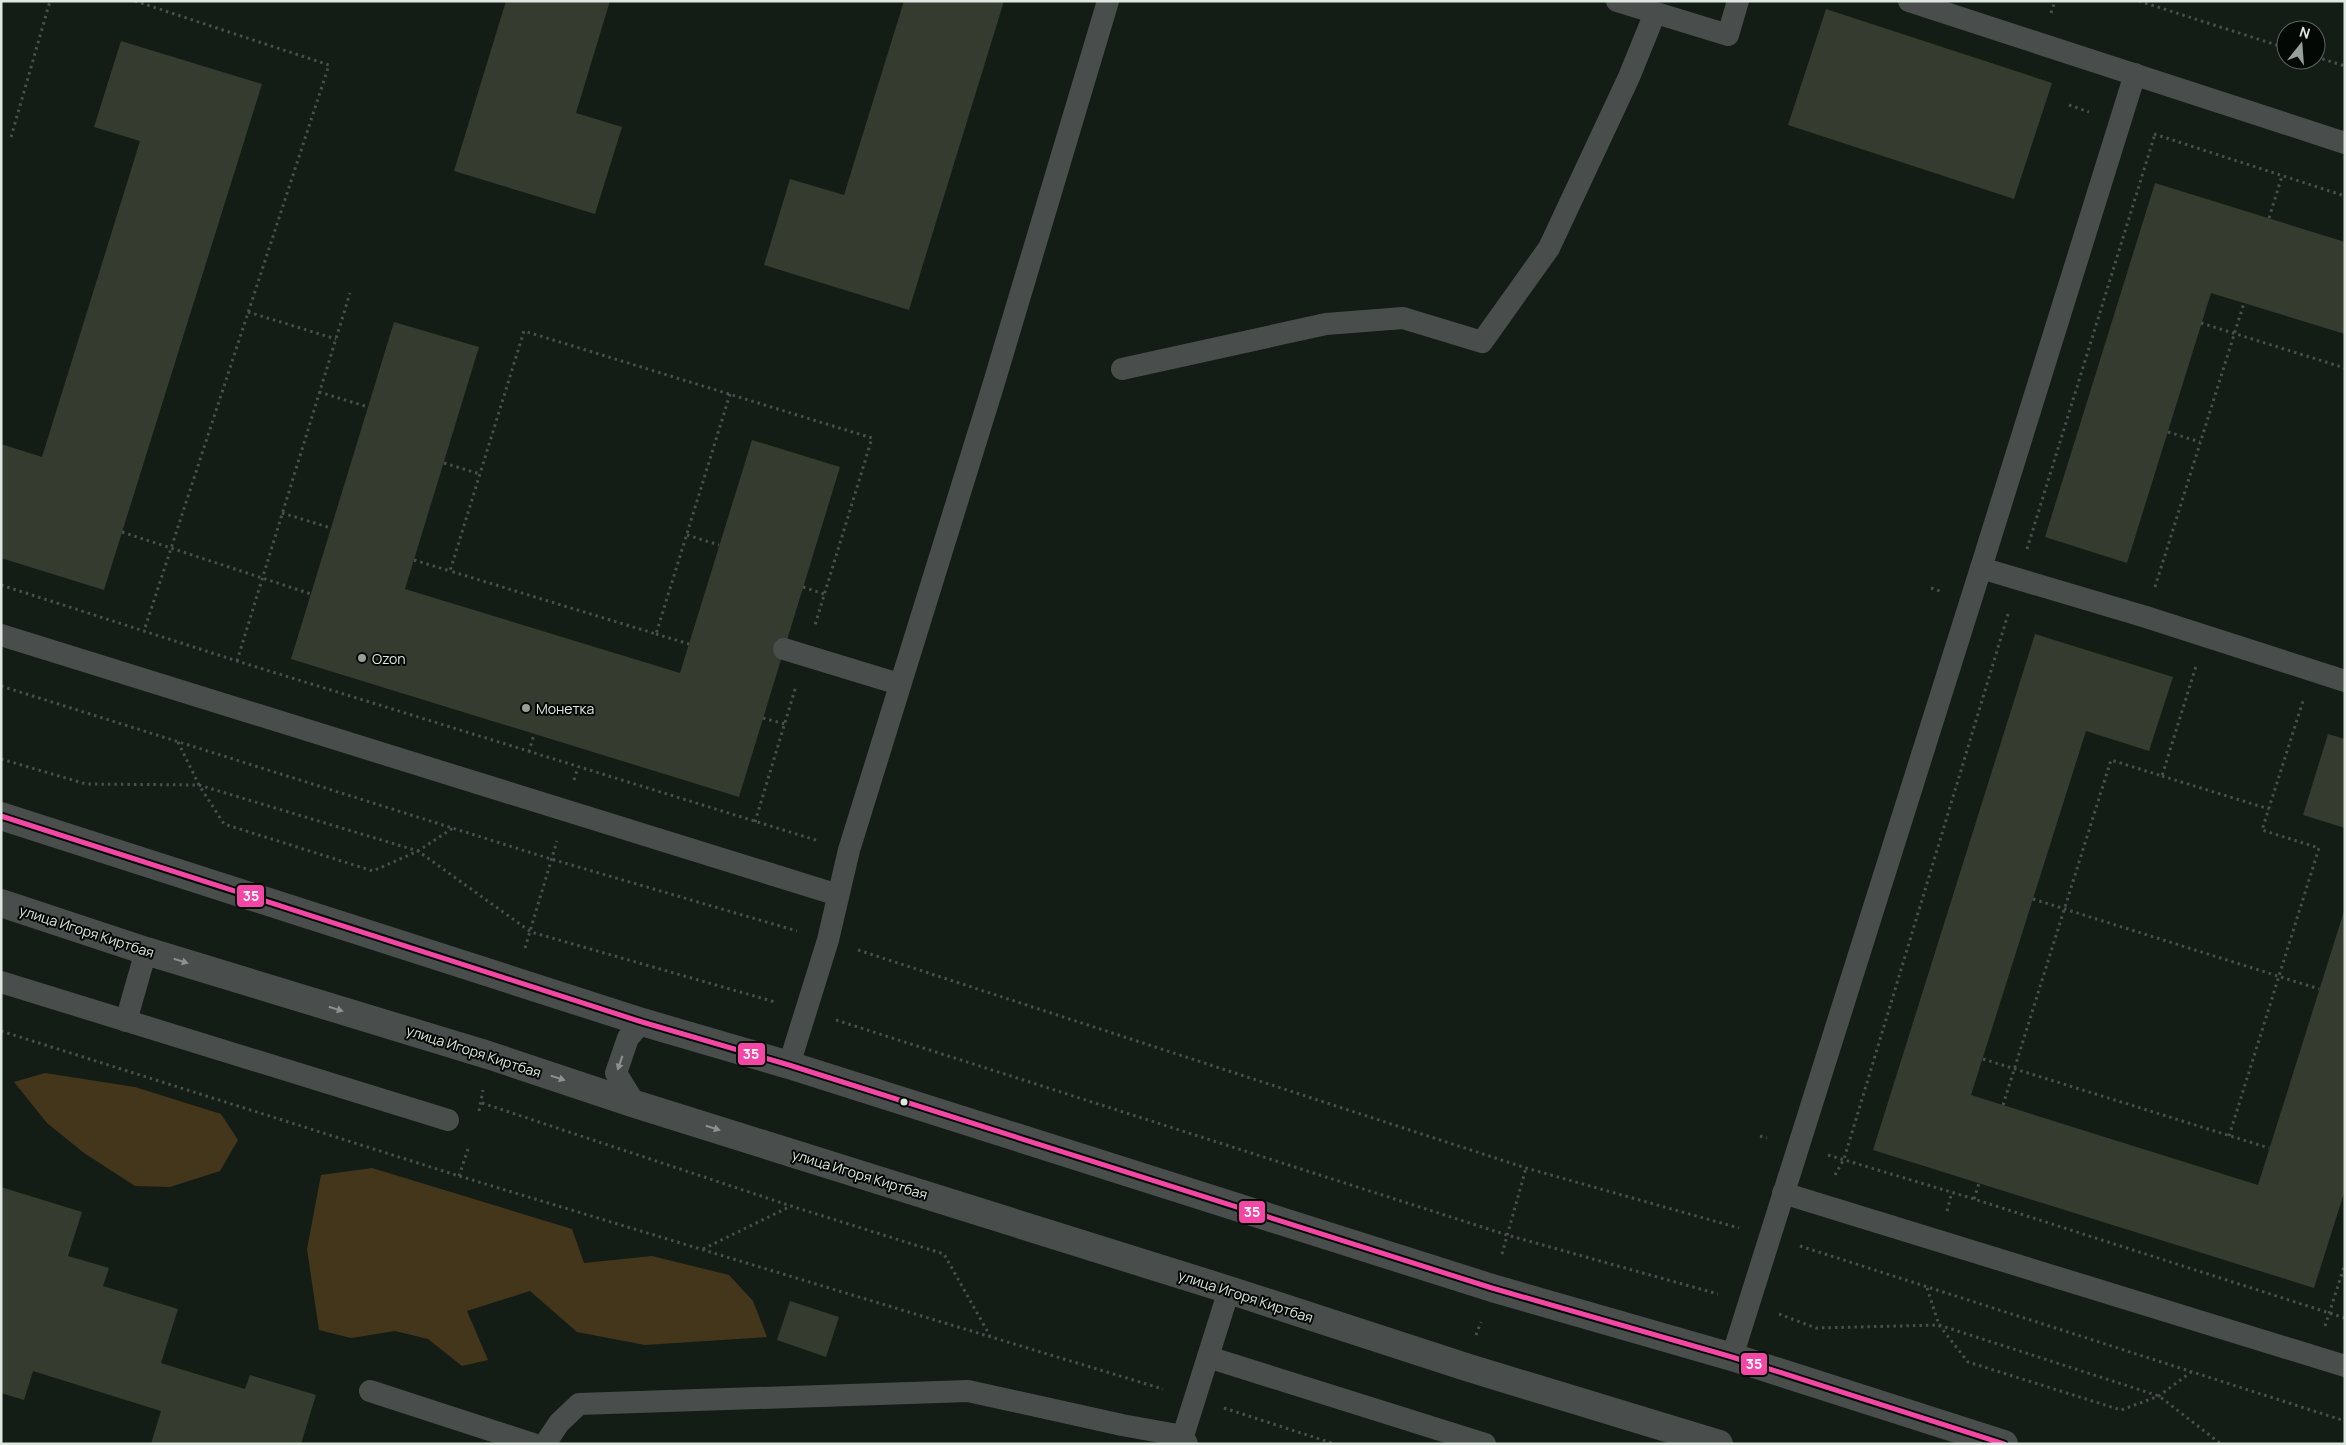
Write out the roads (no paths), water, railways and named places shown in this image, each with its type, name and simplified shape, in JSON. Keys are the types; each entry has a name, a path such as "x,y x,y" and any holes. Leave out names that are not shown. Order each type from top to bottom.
{"street":[{"path":"1,816 642,1022 789,1065 1492,1288 1732,1357 2004,1444"},
{"name":"улица Игоря Киртбая","path":"1,903 146,951 488,1055 634,1104 1229,1290 1466,1367 1719,1444"}],"lane":[{"path":"789,1065 828,940 849,850 993,386 1108,1"},
{"path":"1617,1 1728,35 1738,1"},
{"path":"1909,1 2345,143"},
{"path":"1122,369 1326,324 1364,320 1403,318 1482,342 1549,248 1629,77 1655,13"},
{"path":"1732,1357 1796,1148 1981,568 2134,74"},
{"path":"1981,568 2146,617 2345,681"},
{"path":"1,635 838,895"},
{"path":"784,649 899,684"},
{"path":"126,1021 146,951"},
{"path":"1,982 448,1120"},
{"path":"634,1104 616,1073 628,1038 642,1022"},
{"path":"1783,1193 2314,1358 2343,1359"},
{"path":"545,1444 559,1424 579,1404 968,1391 1185,1440 1208,1356 1229,1290"},
{"path":"1208,1356 1485,1444"},
{"path":"370,1391 533,1444"}],"place":[{"name":"Ozon","path":"362,658"},
{"name":"Монетка","path":"526,708"}]}
